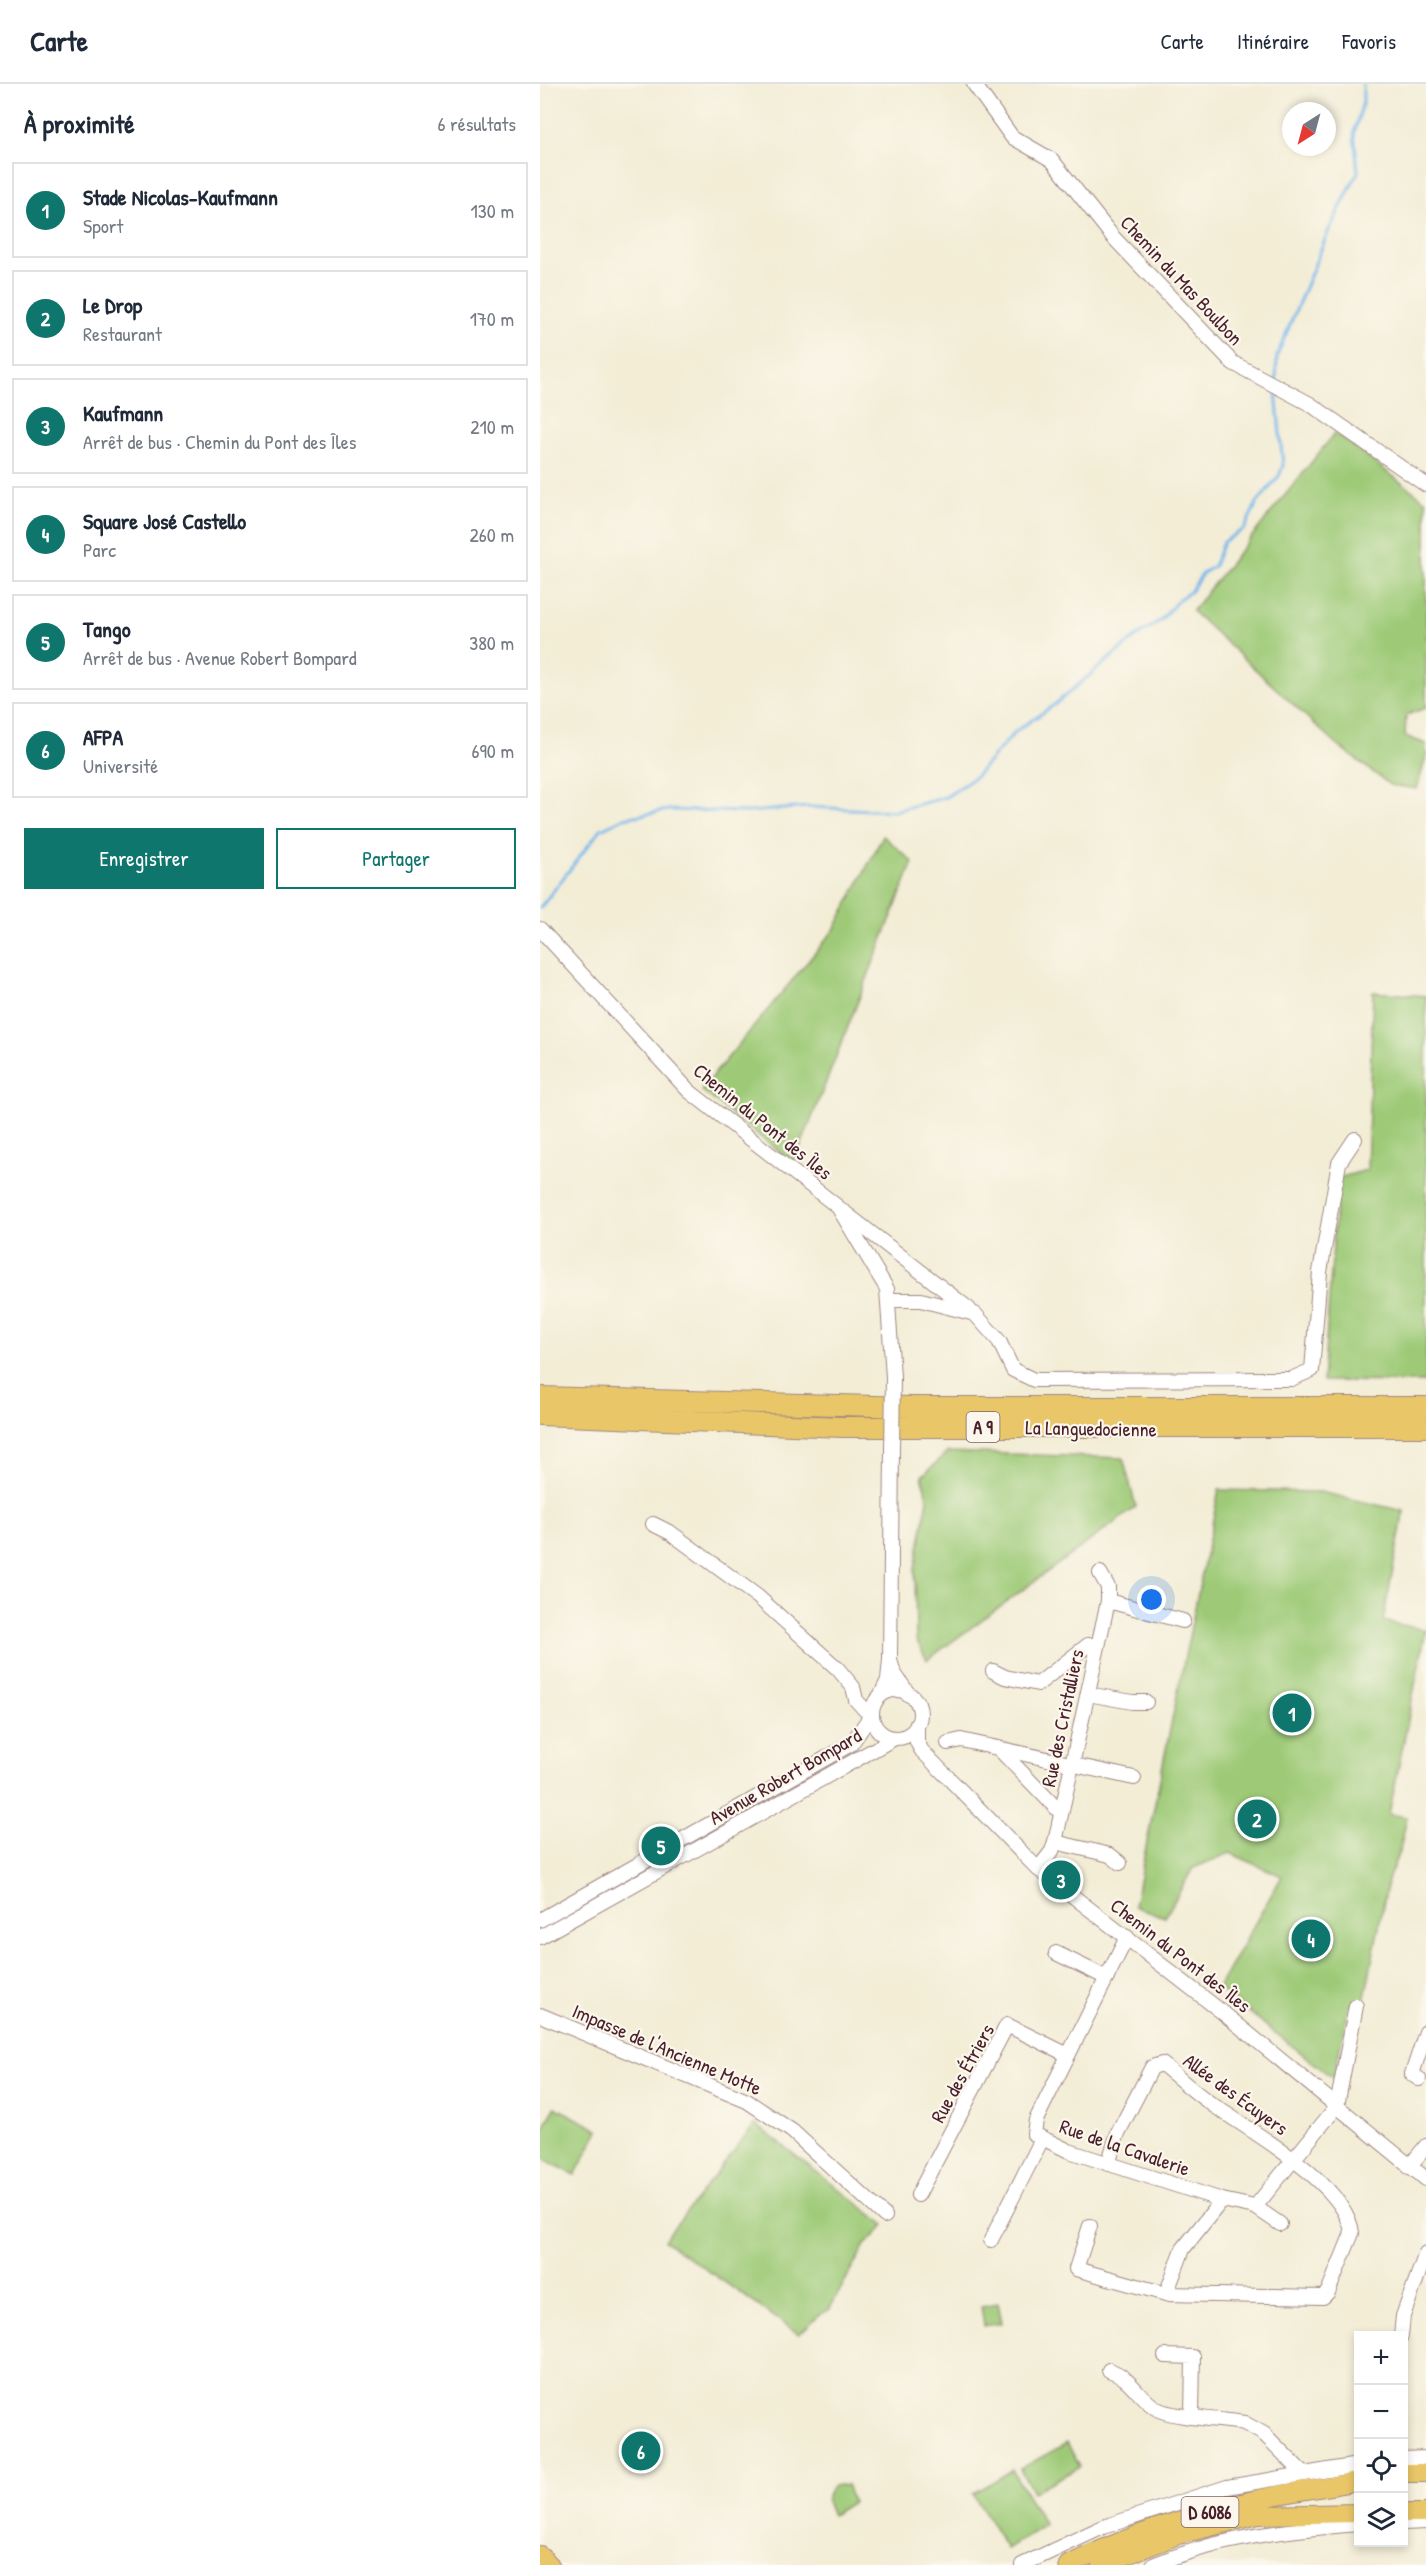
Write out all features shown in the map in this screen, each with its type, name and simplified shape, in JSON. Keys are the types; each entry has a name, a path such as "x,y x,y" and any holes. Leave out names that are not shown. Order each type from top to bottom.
{"highway":[{"name":"La Languedocienne","path":"540,1397 922,1407 1426,1407"},
{"name":"La Languedocienne","path":"540,1415 843,1427 1426,1427"}],"main road":[{"path":"1408,2473 1426,2473"},
{"name":"D 6086","path":"1068,2565 1108,2546 1165,2524 1243,2502 1354,2482"},
{"name":"D 6086","path":"1101,2565 1178,2535 1258,2515 1354,2513"},
{"path":"1408,2513 1426,2513"},
{"path":"540,2555 550,2565"}],"street":[{"name":"Chemin du Mas Boulbon","path":"974,84 1012,138 1052,160 1113,237 1233,363 1310,404 1426,485"},
{"name":"Chemin du Pont des Îles","path":"540,929 689,1091 838,1207 887,1290 893,1377 890,1660 888,1680 881,1695"},
{"path":"838,1207 975,1314 999,1341 1013,1370 1034,1380 1292,1379 1312,1370 1320,1272 1339,1163 1355,1139"},
{"path":"888,1300 921,1300 975,1314"},
{"path":"653,1524 671,1533 758,1597 838,1669 853,1687 860,1706 872,1712"},
{"name":"Rue des Cristalliers","path":"1038,1869 1052,1851 1055,1842 1108,1601 1108,1587 1100,1573"},
{"path":"1108,1601 1183,1621"},
{"path":"993,1671 1005,1677 1038,1684 1088,1645 1098,1645"},
{"path":"890,1660 894,1674 909,1695"},
{"path":"917,1724 909,1735 895,1738 877,1730 872,1721 872,1712 881,1695 898,1690 914,1698 919,1709 917,1742 922,1750"},
{"path":"1088,1694 1132,1702 1146,1702"},
{"name":"Avenue Robert Bompard","path":"540,1920 851,1744 872,1712"},
{"name":"Chemin du Pont des Îles","path":"895,1738 922,1750 1038,1869 1127,1937 1426,2179"},
{"name":"Avenue Robert Bompard","path":"540,1937 895,1738"},
{"path":"948,1743 961,1740 1134,1778"},
{"path":"998,1748 1061,1813"},
{"path":"1055,1842 1110,1855 1120,1863"},
{"name":"Rue de la Cavalerie","path":"1127,1937 1033,2127 1034,2134 1069,2151 1222,2200 1255,2207"},
{"path":"1056,1953 1107,1978"},
{"path":"1280,2224 1255,2207 1337,2106 1356,2006"},
{"name":"Impasse de l'Ancienne Motte","path":"540,2014 747,2101 792,2132 885,2216"},
{"name":"Rue des Étriers","path":"918,2195 1007,2025 1068,2055"},
{"path":"1419,2079 1412,2074 1426,2032"},
{"name":"Allée des Écuyers","path":"1108,2163 1118,2133 1152,2067 1162,2064 1214,2106 1294,2160"},
{"path":"991,2240 1042,2139"},
{"path":"1409,2166 1426,2146"},
{"path":"1090,2226 1076,2269 1166,2294 1323,2296 1328,2292 1348,2245 1352,2233 1351,2225 1333,2195 1294,2160"},
{"path":"1166,2294 1183,2249 1222,2200"},
{"path":"1402,2331 1403,2316 1426,2253"},
{"path":"1165,2356 1193,2356 1192,2416"},
{"path":"1109,2370 1122,2374 1148,2403 1162,2412 1244,2423 1255,2427 1303,2473"},
{"path":"1408,2459 1426,2458"},
{"path":"1022,2565 1103,2528 1227,2487 1354,2466"},
{"path":"1408,2523 1426,2522"},
{"path":"1153,2565 1284,2530 1354,2524"}],"green space":[{"path":"1335,433 1426,501 1426,708 1406,715 1405,736 1426,744 1426,757 1417,789 1390,785 1336,744 1192,611"},
{"path":"883,836 913,862 794,1163 701,1090 834,930"},
{"path":"1373,992 1426,996 1426,1382 1323,1381 1338,1178 1367,1170"},
{"path":"948,1452 1123,1458 1136,1507 927,1660 916,1639 915,1569 928,1500 922,1476"},
{"path":"1219,1490 1320,1492 1404,1511 1383,1621 1426,1630 1389,1814 1407,1817 1400,1849 1388,1880 1363,2007 1350,2005 1333,2078 1218,1988 1282,1876 1230,1853 1193,1868 1165,1917 1134,1906"},
{"path":"555,2107 599,2130 575,2175 540,2157 540,2136"},
{"path":"755,2124 885,2225 865,2245 829,2310 819,2315 799,2334 664,2240"},
{"path":"998,2303 1002,2323 984,2326 981,2306"},
{"path":"1067,2443 1080,2467 1033,2492 1020,2469"},
{"path":"1012,2470 1045,2525 1007,2549 973,2494"},
{"path":"846,2484 852,2502 832,2515 827,2504 828,2493 833,2486"}],"waterway":[{"path":"1276,382 1277,356 1329,230 1358,172 1354,133 1363,102 1363,84"},
{"path":"540,908 601,829 624,818 668,810 749,812 808,807 894,811 946,797 975,777 1016,731 1054,705 1133,639 1161,620 1180,598 1190,592 1202,574 1214,566 1223,542 1244,529 1257,503 1279,476 1283,466 1276,392"}],"place":[{"name":"Stade Nicolas-Kaufmann","path":"1292,1713"},
{"name":"Le Drop","path":"1257,1819"},
{"name":"Tango","path":"661,1846"},
{"name":"Kaufmann","path":"1061,1880"},
{"name":"Square José Castello","path":"1311,1939"},
{"name":"AFPA","path":"641,2451"}]}
